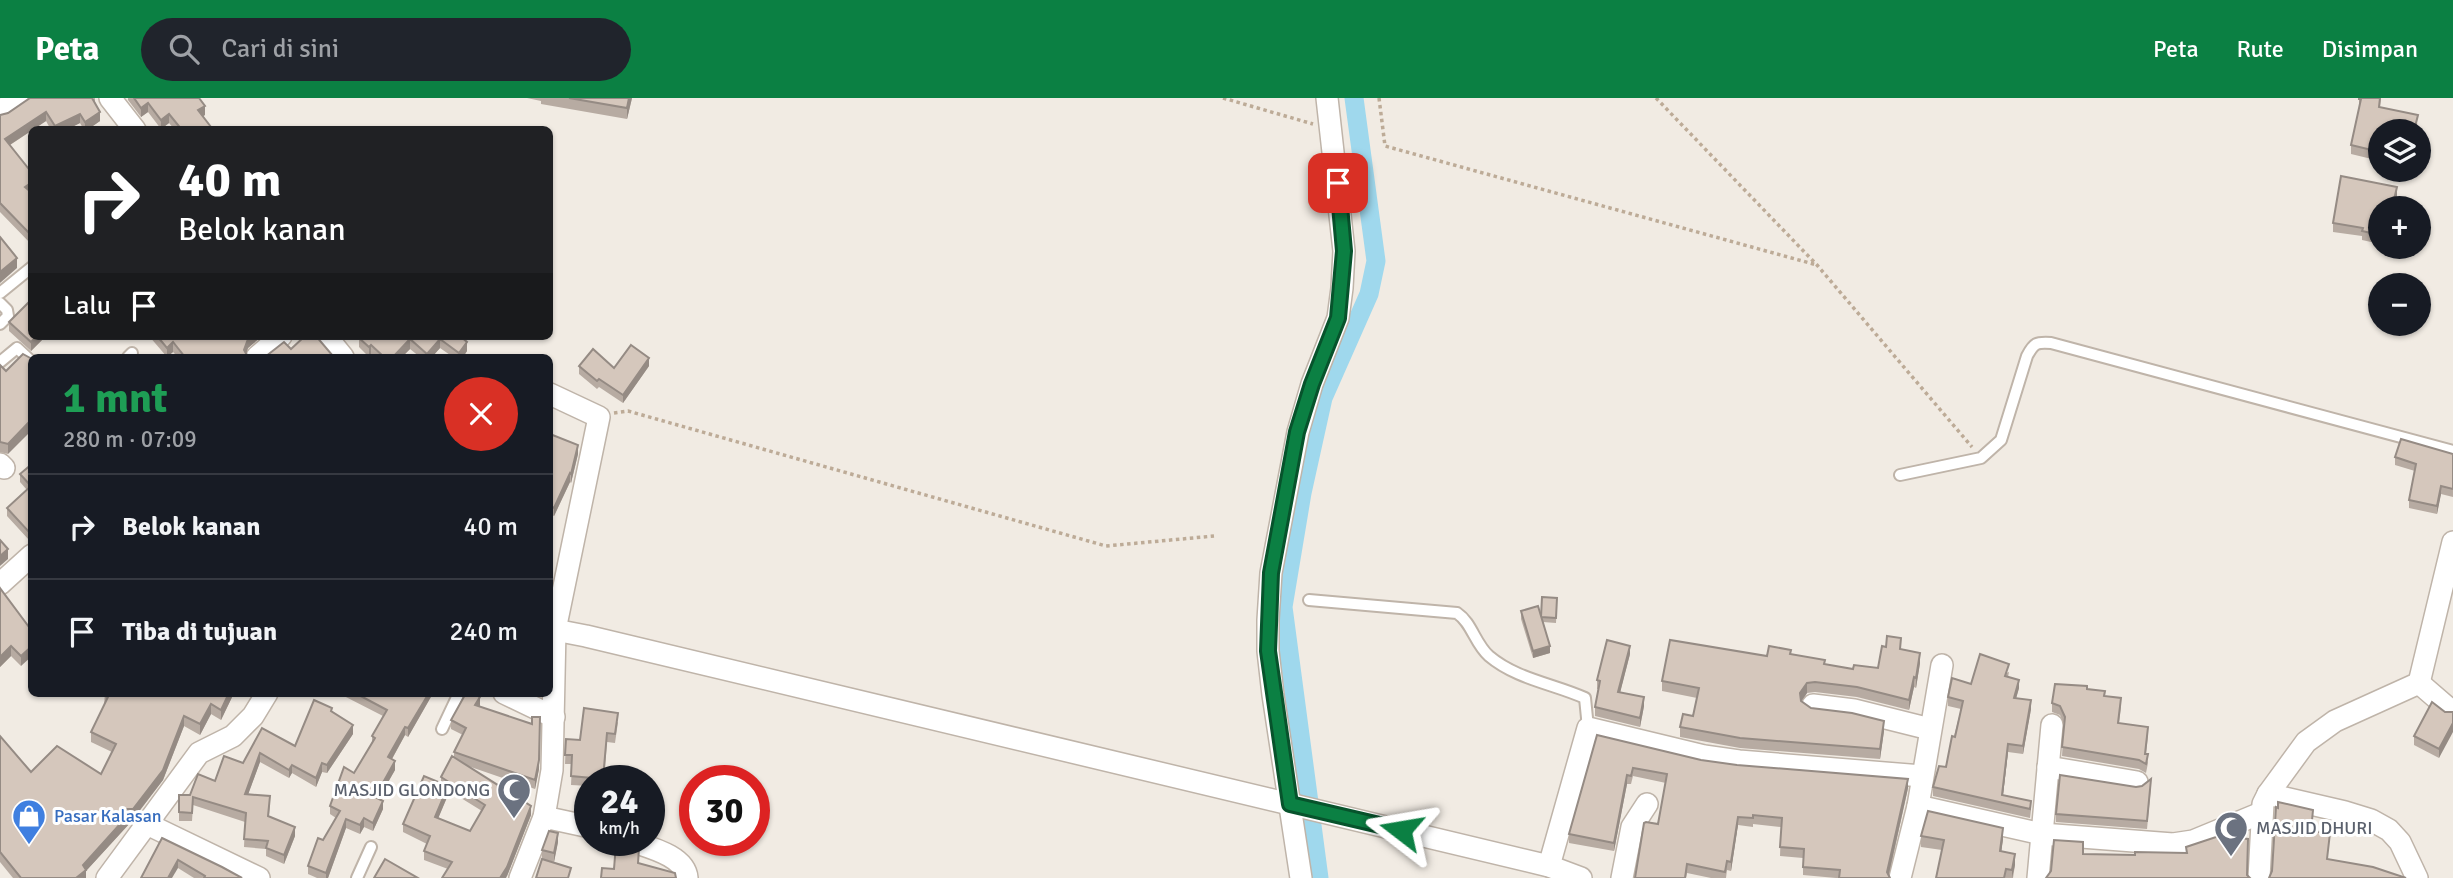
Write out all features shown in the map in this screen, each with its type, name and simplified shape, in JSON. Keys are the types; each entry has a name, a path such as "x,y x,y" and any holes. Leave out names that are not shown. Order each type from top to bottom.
{"street":[{"path":"0,111 17,98"},
{"path":"110,98 132,126"},
{"path":"1301,878 1297,806 1273,695 1268,620 1271,573 1297,432 1312,384 1338,318 1344,251 1327,98"},
{"path":"260,354 276,340"},
{"path":"329,340 341,354"},
{"path":"520,878 544,817 552,770 555,630 599,417 553,395"},
{"path":"2419,683 2453,542"},
{"path":"0,584 28,559"},
{"path":"555,630 1549,866 1581,878"},
{"path":"1900,878 1918,806 1942,665"},
{"path":"2419,683 2448,708 2453,709"},
{"path":"1918,806 2042,834 2173,844 2193,841 2264,804 2306,741 2335,721 2366,705 2419,683"},
{"path":"107,878 199,753 233,736 253,716 265,697"},
{"path":"512,697 554,717"},
{"path":"1813,705 1854,710 1930,729"},
{"path":"2038,878 2052,725"},
{"path":"1549,866 1588,728 1704,756 1922,776"},
{"path":"2048,767 2137,782"},
{"path":"1622,878 1632,827 1647,804"},
{"path":"2259,878 2264,804"},
{"path":"2264,804 2345,812 2371,820 2389,830 2400,842 2417,878"},
{"path":"544,817 574,824"},
{"path":"147,824 259,878"},
{"path":"665,855 675,859 687,873 687,878"}],"lane":[{"path":"0,293 28,270"},
{"path":"0,303 7,310 8,316 0,324"},
{"path":"1900,475 1981,458 2001,440 2027,356 2038,342 2051,343 2453,451"},
{"path":"0,362 17,348 28,358"},
{"path":"1308,600 1457,613 1468,623 1480,648 1492,659 1535,680 1585,698 1588,728"},
{"path":"442,729 457,697"},
{"path":"357,878 372,847"}],"path":[{"path":"1223,98 1331,130"},
{"path":"1379,98 1385,146 1817,265"},
{"path":"1656,98 1817,265 1981,458"},
{"path":"599,417 628,411 1106,546 1214,537"}],"building":[{"path":"30,98 92,98 100,112 85,122 80,114 55,126 46,112 5,139 28,168 28,185 25,187 28,190 28,232 0,203 0,115 8,113"},
{"path":"134,98 199,98 205,106 198,110 210,126 179,126 169,114 161,120 148,103 141,108"},
{"path":"569,98 629,98 627,108"},
{"path":"2380,98 2379,107 2418,115 2417,119 2368,119 2368,149 2351,145 2359,99"},
{"path":"2341,176 2397,187 2395,196 2368,196 2368,232 2362,231 2363,228 2333,223"},
{"path":"0,237 17,258 0,272"},
{"path":"28,303 28,339 9,322"},
{"path":"160,340 248,340 244,350 246,354 183,354 173,342 167,348"},
{"path":"301,340 319,340 331,354 269,354 284,342 291,349"},
{"path":"361,340 409,340 396,354 381,354 371,345 369,347"},
{"path":"411,340 439,340 427,354"},
{"path":"441,340 465,340 467,342 459,353"},
{"path":"631,345 649,358 623,395 599,379 597,381 579,366 593,349 614,368"},
{"path":"23,354 28,357 28,423 8,444 0,442 0,365 6,371"},
{"path":"553,435 578,445 571,474 554,508"},
{"path":"2401,439 2453,454 2453,489 2441,486 2437,506 2409,500 2416,464 2395,457"},
{"path":"28,467 28,483 20,474"},
{"path":"28,489 28,531 7,508"},
{"path":"0,540 8,549 0,556"},
{"path":"0,588 28,626 28,650 21,656 11,646 0,657"},
{"path":"1542,597 1557,598 1556,618 1541,617"},
{"path":"1538,606 1550,646 1533,651 1521,611"},
{"path":"1887,636 1901,638 1900,649 1920,653 1909,700 1857,687 1815,682 1807,683 1800,693 1801,701 1811,708 1852,713 1884,721 1880,749 1740,738 1680,727 1683,714 1693,716 1699,688 1662,681 1670,640 1767,656 1769,646 1791,650 1790,654 1825,660 1824,664 1853,669 1854,665 1878,668 1882,646 1886,647"},
{"path":"1607,640 1630,646 1618,692 1644,697 1640,718 1595,707 1600,681 1597,680"},
{"path":"1980,654 2009,664 2005,676 2019,680 2014,698 2031,700 2023,746 2008,744 2002,795 2031,801 2030,809 1933,787 1939,766 1946,767 1963,701 1948,697 1952,678 1971,684"},
{"path":"2055,684 2087,686 2087,689 2105,691 2104,696 2121,698 2118,723 2148,727 2146,764 2139,760 2062,747 2065,717 2060,706 2052,703"},
{"path":"108,697 227,697 221,710 211,704 200,724 184,716 163,770 133,809 122,809 130,813 83,865 86,870 76,878 21,878 0,852 0,736 31,772 57,746 101,774 116,744 91,732"},
{"path":"363,697 427,697 388,757 395,761 375,797 383,801 373,823 364,818 360,825 346,819 326,873 308,866 318,838 323,840 340,811 330,806 344,767 354,773 375,738 372,736 387,710"},
{"path":"464,697 480,697 475,705 532,724 532,717 540,717 539,760 535,780 454,752 466,728 451,720"},
{"path":"314,700 332,708 331,711 353,725 327,765 322,763 316,778 292,765 289,770 260,753 245,794 270,796 268,816 295,827 284,855 266,848 268,841 244,839 246,813 193,797 192,813 179,812 179,795 190,795 198,774 215,781 224,756 243,763 262,728 295,746"},
{"path":"2432,702 2445,712 2453,712 2453,723 2439,749 2414,736"},
{"path":"584,708 618,713 615,734 607,733 604,765 574,765 574,776 571,776 572,755 565,755 566,739 580,740"},
{"path":"1597,735 1701,760 1908,779 1887,872 1890,878 1839,878 1840,870 1803,867 1804,849 1780,847 1782,818 1753,815 1753,818 1738,817 1731,862 1727,861 1725,872 1687,864 1685,878 1635,878 1644,823 1658,824 1667,774 1633,768 1631,776 1627,775 1614,843 1569,834"},
{"path":"452,756 531,806 500,878 442,878 452,862 424,851 430,836 403,824 424,776 448,786 435,817 470,831 485,805 441,777"},
{"path":"2060,775 2136,787 2151,779 2147,821 2056,814"},
{"path":"2278,802 2313,810 2311,831 2330,833 2327,859 2373,867 2406,878 2269,878 2272,871"},
{"path":"1928,811 2003,828 2000,851 2015,854 2012,870 2006,869 2004,878 1936,878 1944,840 1921,836"},
{"path":"549,831 558,833 554,853 542,850"},
{"path":"2219,836 2248,839 2247,875 2250,878 2046,878 2051,871 2054,840 2083,842 2083,854 2135,855 2135,852 2187,853 2186,847"},
{"path":"162,838 242,878 204,878 205,876 178,860 168,878 141,878"},
{"path":"615,856 638,856 638,863 675,873 676,878 601,878 602,868 614,869"},
{"path":"385,859 418,878 374,878"},
{"path":"542,859 571,868 568,878 536,878"}],"waterway":[{"path":"1319,878 1283,607 1302,493 1323,398 1369,294 1376,261 1354,98"}],"place":[{"name":"MASJID GLONDONG","path":"514,820"},
{"name":"Pasar Kalasan","path":"29,846"},
{"name":"MASJID DHURI","path":"2231,858"}],"route":[{"path":"1338,183 1344,251 1338,318 1312,384 1297,432 1271,573 1268,651 1290,804 1401,830"}]}
